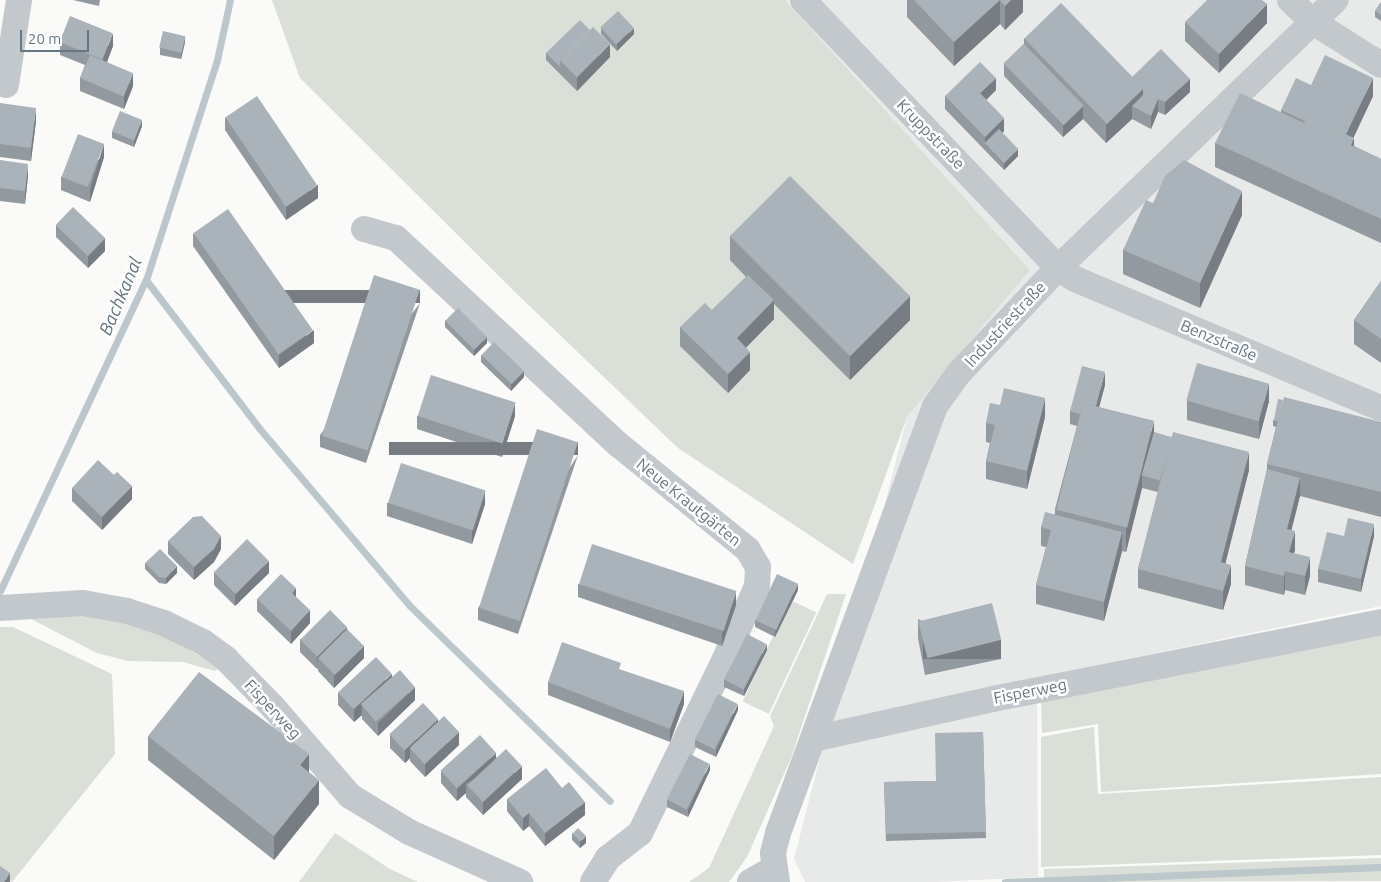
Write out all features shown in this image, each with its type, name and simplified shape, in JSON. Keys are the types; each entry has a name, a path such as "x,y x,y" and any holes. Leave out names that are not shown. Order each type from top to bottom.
{"street":[{"path":"6,85 19,0"},
{"name":"Kruppstraße","path":"803,0 1058,268"},
{"path":"1290,0 1314,22 1381,65"},
{"name":"Industriestraße","path":"814,739 920,440 935,406 958,374 1058,268 1336,0"},
{"name":"Neue Krautgärten","path":"364,229 396,238 612,439 748,550 758,567 757,586 726,659 640,833 608,858 594,882"},
{"name":"Benzstraße","path":"1058,268 1075,279 1381,408"},
{"name":"Fisperweg","path":"0,608 83,603 128,611 164,623 203,642 226,659 273,707 350,796 409,832 520,882"},
{"name":"Fisperweg","path":"814,739 994,698 1381,622"},
{"path":"750,882 775,875 778,833 814,739"}],"shaded area":[{"path":"272,0 785,0 1030,270 907,417 853,564 678,448 517,294 300,78"},
{"path":"785,0 1381,0 1381,606 1037,678 1038,877 935,882 805,882 794,859 907,417 1030,270"},
{"path":"827,594 846,594 791,758 747,857 729,882 689,882 709,868 774,726 770,716"},
{"path":"790,600 816,612 769,714 743,702"},
{"path":"64,614 102,616 175,640 218,668 215,671 183,662 128,661 97,653 31,619"},
{"path":"0,627 13,627 112,674 115,754 12,882 0,874"},
{"path":"1381,632 1381,774 1101,792 1098,724 1042,733 1041,701"},
{"path":"1094,727 1098,794 1381,777 1381,855 1041,867 1041,737"},
{"path":"335,833 390,869 418,882 299,882"},
{"path":"1381,858 1381,881 1044,882 1044,869"}],"building":[{"path":"914,0 1000,0 954,42"},
{"path":"1000,0 1011,0 1005,6"},
{"path":"1207,0 1262,0 1267,4 1219,54 1185,22"},
{"path":"1381,2 1381,15 1375,11"},
{"path":"1061,3 1144,89 1107,124 1024,38"},
{"path":"618,11 634,28 616,44 600,27"},
{"path":"70,16 113,33 102,59 60,42"},
{"path":"580,20 590,30 560,60 560,67 546,53"},
{"path":"593,27 610,44 577,77 560,60"},
{"path":"163,31 185,36 182,53 159,48"},
{"path":"1024,44 1084,106 1064,125 1004,63"},
{"path":"1161,49 1190,79 1165,102 1158,99 1151,116 1132,106 1143,95 1143,89 1132,77"},
{"path":"90,55 133,73 123,96 80,78"},
{"path":"1325,55 1373,78 1346,134 1307,116 1305,121 1281,110 1296,78 1311,85"},
{"path":"980,62 996,78 980,93 1004,118 985,137 945,96"},
{"path":"1240,93 1304,123 1307,116 1354,138 1351,145 1381,159 1381,219 1215,143"},
{"path":"257,96 317,186 286,207 225,117"},
{"path":"0,103 36,108 31,148 0,144"},
{"path":"120,111 142,120 134,140 112,131"},
{"path":"999,129 1018,149 1004,163 985,143"},
{"path":"78,134 104,144 88,187 62,177"},
{"path":"0,160 28,164 25,191 0,188"},
{"path":"1184,160 1242,191 1200,283 1123,250 1146,200 1153,203 1165,176"},
{"path":"790,176 910,296 850,356 730,236"},
{"path":"73,207 105,238 88,256 56,225"},
{"path":"228,209 313,330 278,354 194,233"},
{"path":"374,275 420,290 367,451 322,436"},
{"path":"748,275 774,300 737,338 750,352 728,374 680,327 705,303 712,310"},
{"path":"1381,281 1381,339 1354,320"},
{"path":"458,308 487,337 474,350 445,321"},
{"path":"494,342 524,371 512,384 481,355"},
{"path":"1197,363 1269,384 1258,421 1186,400"},
{"path":"1082,366 1105,372 1096,406 1083,403 1080,414 1070,411"},
{"path":"431,375 516,403 502,443 418,416"},
{"path":"1004,388 1045,398 1027,471 986,461 995,425 986,423 990,403 1000,405"},
{"path":"1284,397 1381,422 1381,492 1267,464"},
{"path":"1278,399 1283,400 1279,422 1274,421"},
{"path":"1083,403 1154,421 1127,527 1056,510"},
{"path":"537,429 578,442 520,621 479,608"},
{"path":"1154,432 1172,437 1160,480 1142,475"},
{"path":"1173,432 1249,452 1221,562 1231,565 1223,591 1138,569"},
{"path":"98,460 114,475 117,472 132,486 102,517 72,488"},
{"path":"401,463 486,491 473,530 388,503"},
{"path":"1267,469 1300,478 1287,529 1295,531 1289,552 1310,557 1305,576 1285,571 1284,576 1245,566"},
{"path":"1045,512 1122,532 1104,602 1036,585 1051,530 1041,527"},
{"path":"202,516 221,536 214,549 194,567 168,541 193,517"},
{"path":"1348,518 1374,524 1361,579 1318,569 1327,532 1344,536"},
{"path":"247,539 269,561 236,594 214,572"},
{"path":"592,544 737,591 724,631 579,584"},
{"path":"160,549 177,566 166,578 159,577 145,563"},
{"path":"281,574 296,588 292,593 310,610 291,631 257,599"},
{"path":"777,574 798,584 776,630 755,620"},
{"path":"992,603 1001,640 927,658 918,621"},
{"path":"330,610 347,627 317,657 300,640"},
{"path":"347,629 364,646 335,675 318,658"},
{"path":"747,634 767,644 743,689 724,679"},
{"path":"562,642 621,663 619,669 684,691 670,729 548,682"},
{"path":"376,657 392,674 354,709 338,692"},
{"path":"400,670 415,687 376,721 361,704"},
{"path":"199,672 309,754 300,765 319,780 274,836 148,736"},
{"path":"718,694 738,704 714,749 695,739"},
{"path":"423,703 438,719 404,750 389,734"},
{"path":"444,716 459,732 425,764 410,748"},
{"path":"983,732 986,832 886,834 884,782 936,781 935,733"},
{"path":"480,735 496,753 457,788 441,770"},
{"path":"506,749 522,766 483,802 467,785"},
{"path":"690,754 710,764 686,809 667,799"},
{"path":"546,768 562,788 569,782 585,802 545,833 529,813 523,818 507,799"},
{"path":"578,828 586,836 580,841 572,834"},
{"path":"0,866 10,873 4,882 0,882"}],"waterway":[{"name":"Bachkanal","path":"0,591 146,280 217,60 230,0"},
{"path":"146,280 259,428 410,606 610,801"},
{"path":"1005,882 1381,867"}]}
